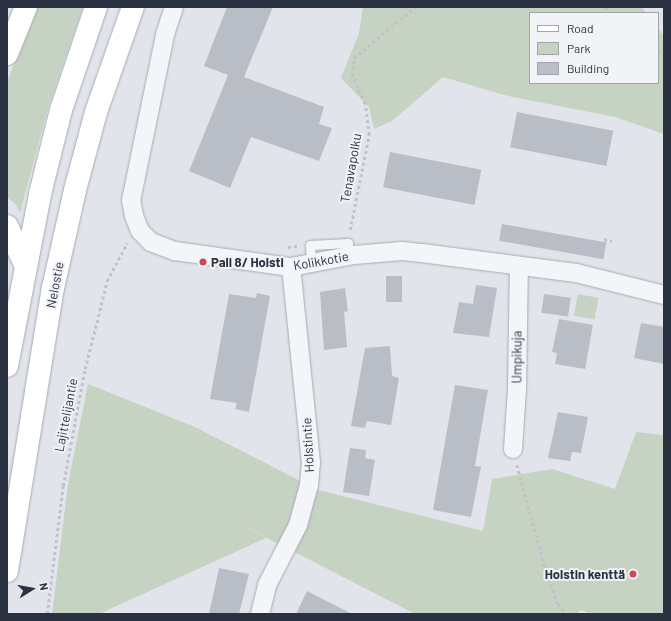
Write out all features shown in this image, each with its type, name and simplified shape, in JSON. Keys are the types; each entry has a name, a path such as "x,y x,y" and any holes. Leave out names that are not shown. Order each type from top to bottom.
{"main road":[{"path":"7,13 10,7"},
{"path":"7,54 26,7"},
{"path":"7,366 25,264 61,110 96,7"},
{"name":"Nelostie","path":"7,571 53,288 75,190 96,112 133,7"},
{"path":"7,226 25,264"}],"street":[{"path":"140,231 134,216 131,200 165,35 174,7"},
{"name":"Kolikkotie","path":"140,231 160,247 291,267 311,263 348,250 402,251 576,273 664,295"},
{"name":"Umpikuja","path":"513,449 517,388 519,266"},
{"name":"Holstintie","path":"260,614 267,585 298,525 309,485 311,463 291,267"}],"path":[{"name":"Tenavapolku","path":"348,250 369,135 365,104 352,76 354,58 416,7"},
{"name":"Lajittelijantie","path":"47,614 63,486 87,362 107,280 128,242 140,231"},
{"path":"604,238 612,241"},
{"path":"513,449 545,567 558,604 566,614"}],"green space":[{"path":"36,7 83,7 48,108 20,213 16,205 7,197 7,82"},
{"path":"363,7 642,7 645,12 529,12 529,84 659,84 659,29 664,36 664,134 615,117 508,96 443,77 392,121 374,129 369,107 341,78 359,33"},
{"path":"578,294 599,298 594,320 574,316"},
{"path":"88,384 195,427 318,490 483,531 492,479 552,469 615,489 636,432 664,435 664,614 590,614 582,610 575,614 415,614 236,522 266,538 99,614 52,614 68,484"}],"building":[{"path":"227,7 273,7 244,77 324,107 319,124 332,128 319,161 251,137 230,188 189,171 228,75 204,66"},
{"path":"517,112 613,131 606,166 510,147"},
{"path":"390,152 481,170 474,205 383,187"},
{"path":"502,224 606,242 603,259 499,241"},
{"path":"386,276 402,276 402,302 386,302"},
{"path":"476,285 497,288 489,337 453,333 459,302 473,304"},
{"path":"345,288 348,311 344,312 347,347 324,350 320,292"},
{"path":"257,293 270,296 249,412 235,409 237,403 210,399 229,294 256,298"},
{"path":"544,294 571,298 568,317 541,313"},
{"path":"559,319 593,325 585,369 555,364 557,353 552,352"},
{"path":"641,323 664,327 664,364 634,358"},
{"path":"390,346 392,376 399,378 391,425 367,421 365,428 351,426 365,348"},
{"path":"455,385 488,390 475,466 481,467 471,517 433,510"},
{"path":"558,412 588,417 581,453 572,452 570,461 548,458"},
{"path":"350,448 366,450 365,458 375,460 369,496 343,492"},
{"path":"219,568 249,574 239,614 209,614"},
{"path":"307,591 352,614 296,614"}],"place":[{"name":"Pali 8/ Holsti","path":"203,262"},
{"name":"Holstin kenttä","path":"633,574"}]}
